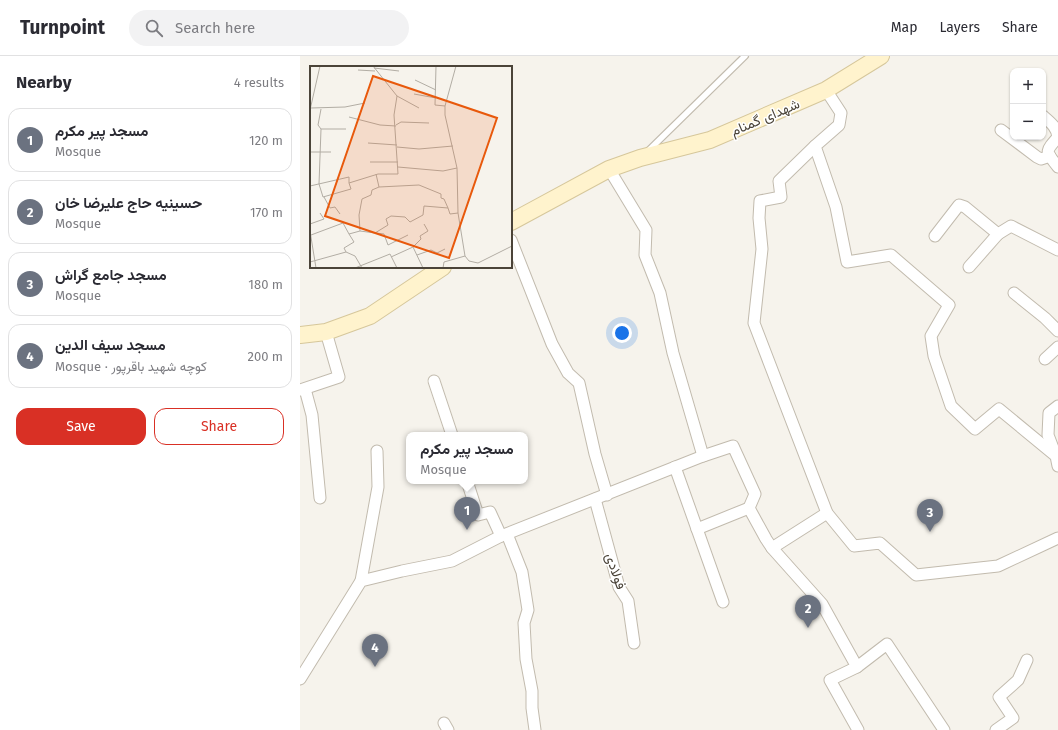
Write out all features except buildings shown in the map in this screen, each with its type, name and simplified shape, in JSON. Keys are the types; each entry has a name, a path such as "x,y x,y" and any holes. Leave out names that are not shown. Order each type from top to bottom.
{"street":[{"name":"شهدای گمنام","path":"512,221 609,169 640,158 710,140 826,90 881,56"},
{"path":"826,90 841,113 839,125 779,181 781,197 760,201 759,218 762,249 754,323 827,513 854,546 880,543 916,575 998,566 1058,538"},
{"path":"1046,119 1057,131 1058,137 1048,148 1048,152 1058,167"},
{"path":"1001,130 1037,157 1041,159 1050,156"},
{"path":"815,146 836,207 847,262 891,255 949,305 931,336 934,356 951,406 975,429 999,409 1057,461"},
{"path":"609,169 646,230 645,255 660,293 673,353 703,456"},
{"path":"935,236 959,206 965,207 998,234"},
{"path":"969,267 998,234 1011,226 1058,250"},
{"path":"512,243 552,344 568,373 579,384 595,454 607,495"},
{"path":"300,334 326,332 370,316 442,268"},
{"path":"1014,293 1058,331"},
{"path":"320,498 312,414 303,390 339,378 326,332"},
{"path":"1045,359 1058,347"},
{"path":"434,381 451,432"},
{"path":"1057,461 1048,435 1049,413 1058,406"},
{"path":"361,581 452,560 504,535 703,456 733,446 755,494 749,508 697,529"},
{"path":"300,679 361,581 378,487 377,451"},
{"path":"675,467 723,602"},
{"path":"468,484 478,515 490,512 504,535 522,572 528,610 524,624 526,659 532,691 532,708 535,730"},
{"name":"فولادی","path":"595,500 619,587 628,601 634,643"},
{"path":"749,508 772,548 822,604 857,667"},
{"path":"772,548 827,513"},
{"path":"858,730 830,680 857,667 887,644 944,730"},
{"path":"996,730 1013,718 999,697 1018,680 1027,660"}],"lane":[{"path":"640,158 745,56"}],"place":[{"name":"مسجد پیر مکرم","path":"467,530"},
{"name":"مسجد جامع گراش","path":"930,532"},
{"name":"حسینیه حاج علیرضا خان","path":"808,628"},
{"name":"مسجد سیف الدین","path":"375,667"}]}
